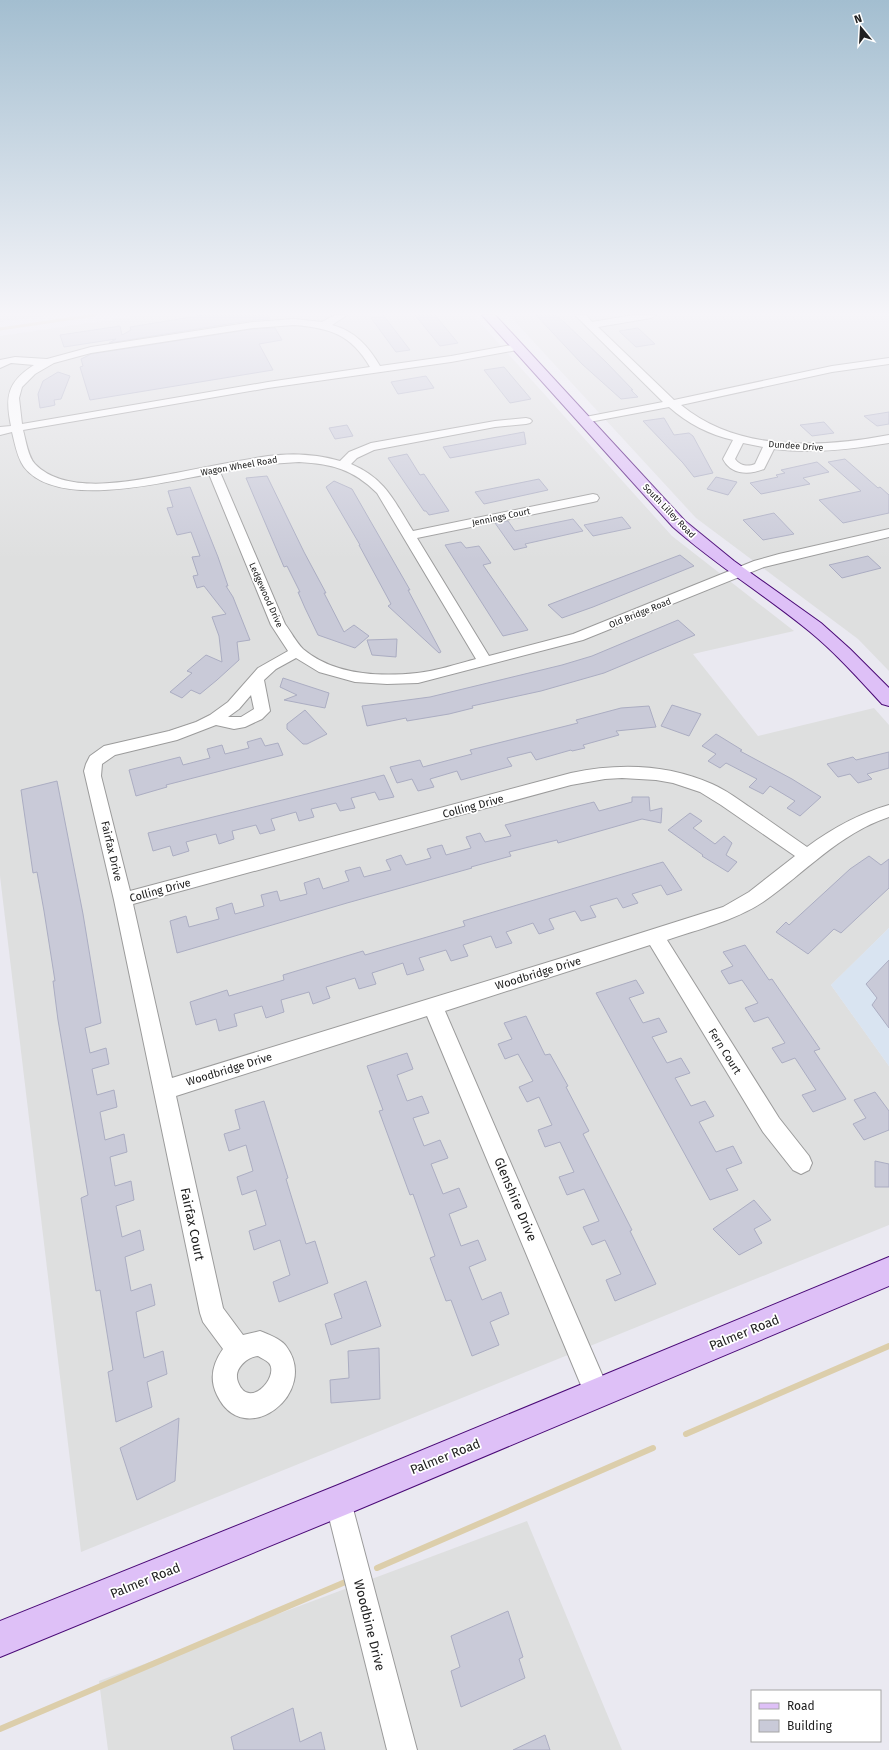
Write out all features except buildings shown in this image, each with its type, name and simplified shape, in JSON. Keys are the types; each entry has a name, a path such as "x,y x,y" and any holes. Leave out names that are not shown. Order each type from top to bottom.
{"street":[{"name":"Wagon Wheel Road","path":"14,397 23,454 28,464 42,475 65,483 91,487 121,486 287,458 318,459 343,465 361,473 376,484 410,536 485,661"},
{"path":"0,430 199,397"},
{"name":"South Lilley Road","path":"563,397 679,524 698,542 814,627 840,649 889,700"},
{"name":"Dundee Drive","path":"664,397 686,414 700,422 740,438 770,445 795,448 833,448 889,439"},
{"path":"584,420 702,397"},
{"path":"343,465 353,455 371,447 495,424 526,421"},
{"path":"740,438 729,459 732,464 741,468 753,469 760,466 770,445"},
{"name":"Ledgewood Drive","path":"213,470 278,625 298,652 305,658 332,671 365,679 387,680"},
{"name":"Jennings Court","path":"410,536 593,498"},
{"name":"Old Bridge Road","path":"387,680 418,678 536,650 578,637 740,572 779,558 889,533"},
{"name":"Fairfax Drive","path":"164,1090 124,900 93,776 94,763 100,755 110,750 187,731 214,719 242,697 256,679 271,666 298,652"},
{"path":"214,719 224,722 240,723 252,720 262,711 256,679"},
{"name":"Colling Drive","path":"124,900 571,779 600,773 623,772 645,774 676,779 706,788 726,800 807,856"},
{"name":"Woodbridge Drive","path":"164,1090 709,919 747,904 777,883 807,856 842,830 870,817 889,811"},
{"name":"Fern Court","path":"654,936 771,1125 800,1163"},
{"name":"Glenshire Drive","path":"433,1006 597,1393"},
{"name":"Fairfax Court","path":"164,1090 212,1313 239,1350"},
{"name":"Palmer Road","path":"0,1639 338,1501 889,1271"},
{"name":"Woodbine Drive","path":"338,1501 402,1750"}],"shaded area":[{"path":"0,397 547,397 672,536 794,631 693,654 758,736 874,708 889,725 889,928 831,985 889,1066 889,1225 81,1552 0,876"},
{"path":"584,397 889,397 889,671 858,639 696,518"},
{"path":"889,928 889,1066 831,985"},
{"path":"527,1521 622,1750 108,1750 99,1681"}],"waterway":[{"path":"686,1434 889,1346"},
{"path":"377,1568 653,1448"},
{"path":"0,1729 350,1580"}]}
